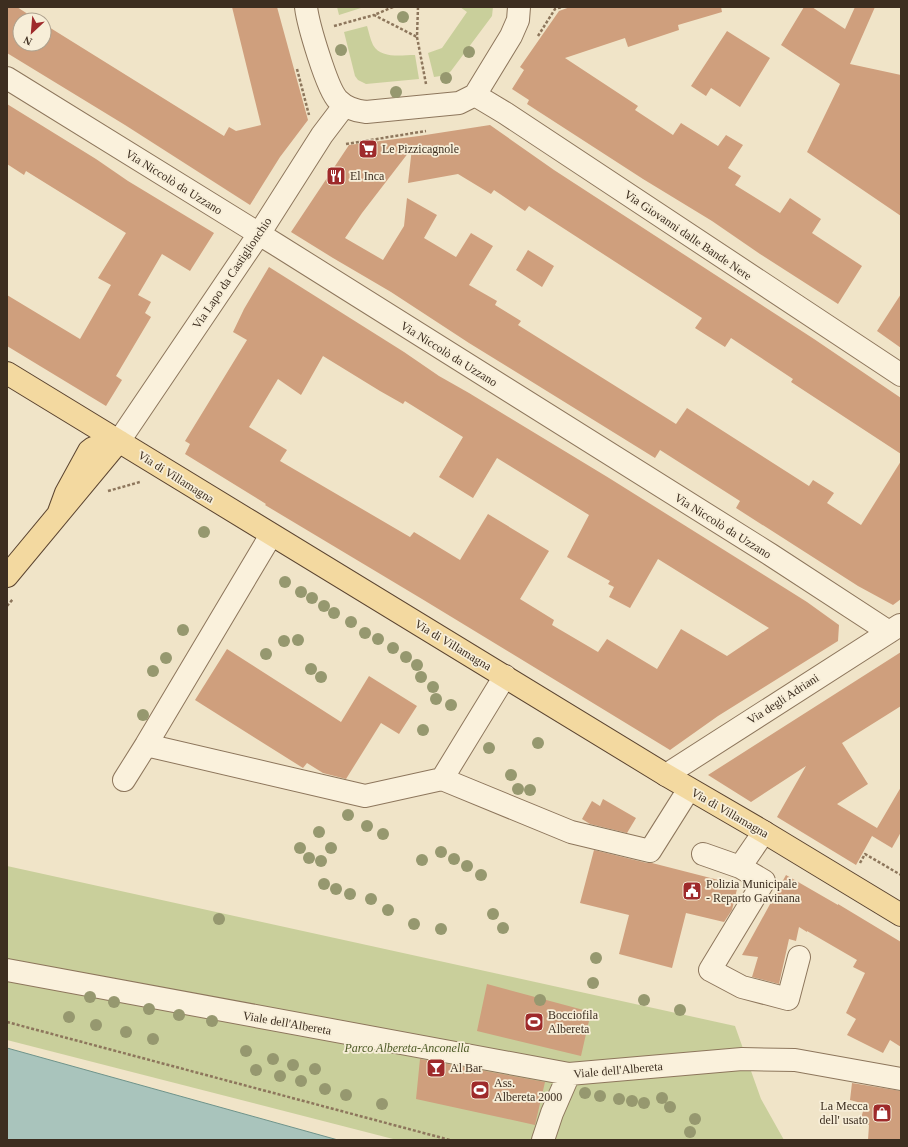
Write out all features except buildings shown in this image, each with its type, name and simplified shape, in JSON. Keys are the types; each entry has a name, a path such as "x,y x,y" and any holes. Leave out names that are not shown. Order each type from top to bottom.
{"main road":[{"name":"Via di Villamagna","path":"7,373 689,789 764,832 901,915"},
{"path":"7,576 119,441"}],"street":[{"path":"306,7 312,33 332,91 344,106 357,111 366,112 459,103 475,95 511,36 518,20 519,7"},
{"name":"Via Niccolò da Uzzano","path":"7,78 771,555 895,628"},
{"name":"Via Giovanni dalle Bande Nere","path":"475,95 505,113 901,375"},
{"name":"Via Lapo da Castiglionchio","path":"119,441 259,234 322,136 344,106"},
{"path":"124,780 271,535"},
{"name":"Via degli Adriani","path":"666,775 895,628"},
{"path":"442,779 505,676"},
{"path":"146,745 365,796 442,779 571,832 650,851 689,789"},
{"path":"740,867 764,832"},
{"path":"703,854 740,867 764,881 710,970 742,987 788,999 799,957"},
{"name":"Viale dell'Albereta","path":"7,970 569,1074 742,1060 795,1060 901,1079"},
{"path":"543,1140 552,1113 569,1074"}],"path":[{"path":"312,33 374,15 393,7"},
{"path":"418,7 417,37 430,106"},
{"path":"555,9 562,7"},
{"path":"374,15 417,37"},
{"path":"296,67 310,120"},
{"path":"347,143 434,130"},
{"path":"7,1022 450,1140"}],"green space":[{"path":"337,7 361,7 361,8 339,15"},
{"path":"460,7 493,7 492,16 451,71 447,75 434,77 428,53 442,48 467,12"},
{"path":"367,26 373,45 381,52 398,56 415,55 419,79 366,84 358,80 355,76 344,32"},
{"name":"Parco Albereta-Anconella","path":"7,866 735,1026 761,1099 784,1140 397,1140 7,1040"}],"water":[{"path":"7,1048 338,1140 7,1140"}],"place":[{"name":"Le Pizzicagnole","path":"368,149"},
{"name":"El Inca","path":"336,176"},
{"name":"Polizia Municipale - Reparto Gavinana","path":"692,891"},
{"name":"Bocciofila Albereta","path":"534,1022"},
{"name":"Al Bar","path":"436,1068"},
{"name":"Ass. Albereta 2000","path":"480,1090"},
{"name":"La Mecca dell' usato","path":"882,1113"}]}
